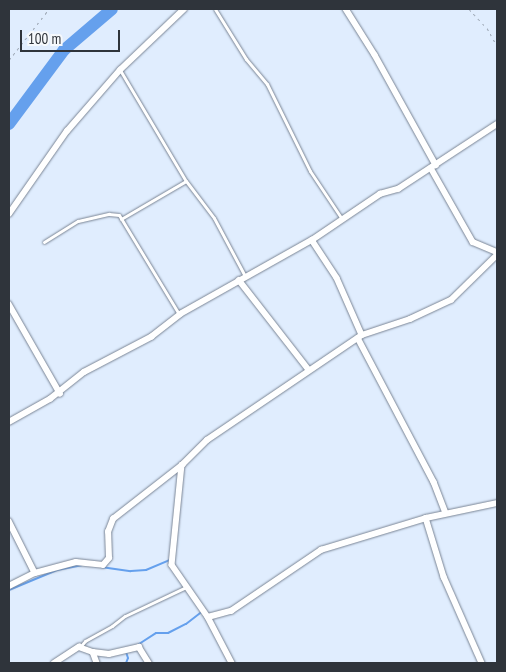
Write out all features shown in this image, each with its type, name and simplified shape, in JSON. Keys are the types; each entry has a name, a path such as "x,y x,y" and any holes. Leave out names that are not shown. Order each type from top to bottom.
{"street":[{"path":"9,214 67,131 120,70 184,9"},
{"path":"9,586 35,573 76,562 103,565 109,558 108,532 113,519 182,465 207,440 360,337 410,319 451,300 497,254 473,242 375,56 346,9"},
{"path":"9,422 60,393 84,372 151,337 180,314 312,240 380,194 398,189 497,124"},
{"path":"312,240 337,278 360,337 434,482 446,513"},
{"path":"238,280 309,370"},
{"path":"9,304 60,393"},
{"path":"182,465 172,565 208,618 232,663"},
{"path":"208,618 231,611 321,550 426,518 497,503"},
{"path":"426,518 444,576 482,663"},
{"path":"9,521 35,573"},
{"path":"54,663 79,647 93,652 109,654 139,647 149,663"},
{"path":"93,652 98,663"}],"lane":[{"path":"215,9 246,59 267,84 310,171 342,220"},
{"path":"120,70 186,181 214,218 245,276"},
{"path":"121,219 186,181"},
{"path":"44,242 78,221 109,214 119,215 180,314"},
{"path":"79,647 85,641 112,626 125,616 186,588"}],"path":[{"path":"9,60 49,9"},
{"path":"469,9 487,28 497,46"}],"waterway":[{"path":"9,124 64,50 112,9"},
{"path":"101,567 131,571 146,570 172,559"},
{"path":"9,590 57,570 82,565"},
{"path":"139,644 156,633 168,633 186,624 200,613"},
{"path":"126,652 128,658 126,663"}]}
